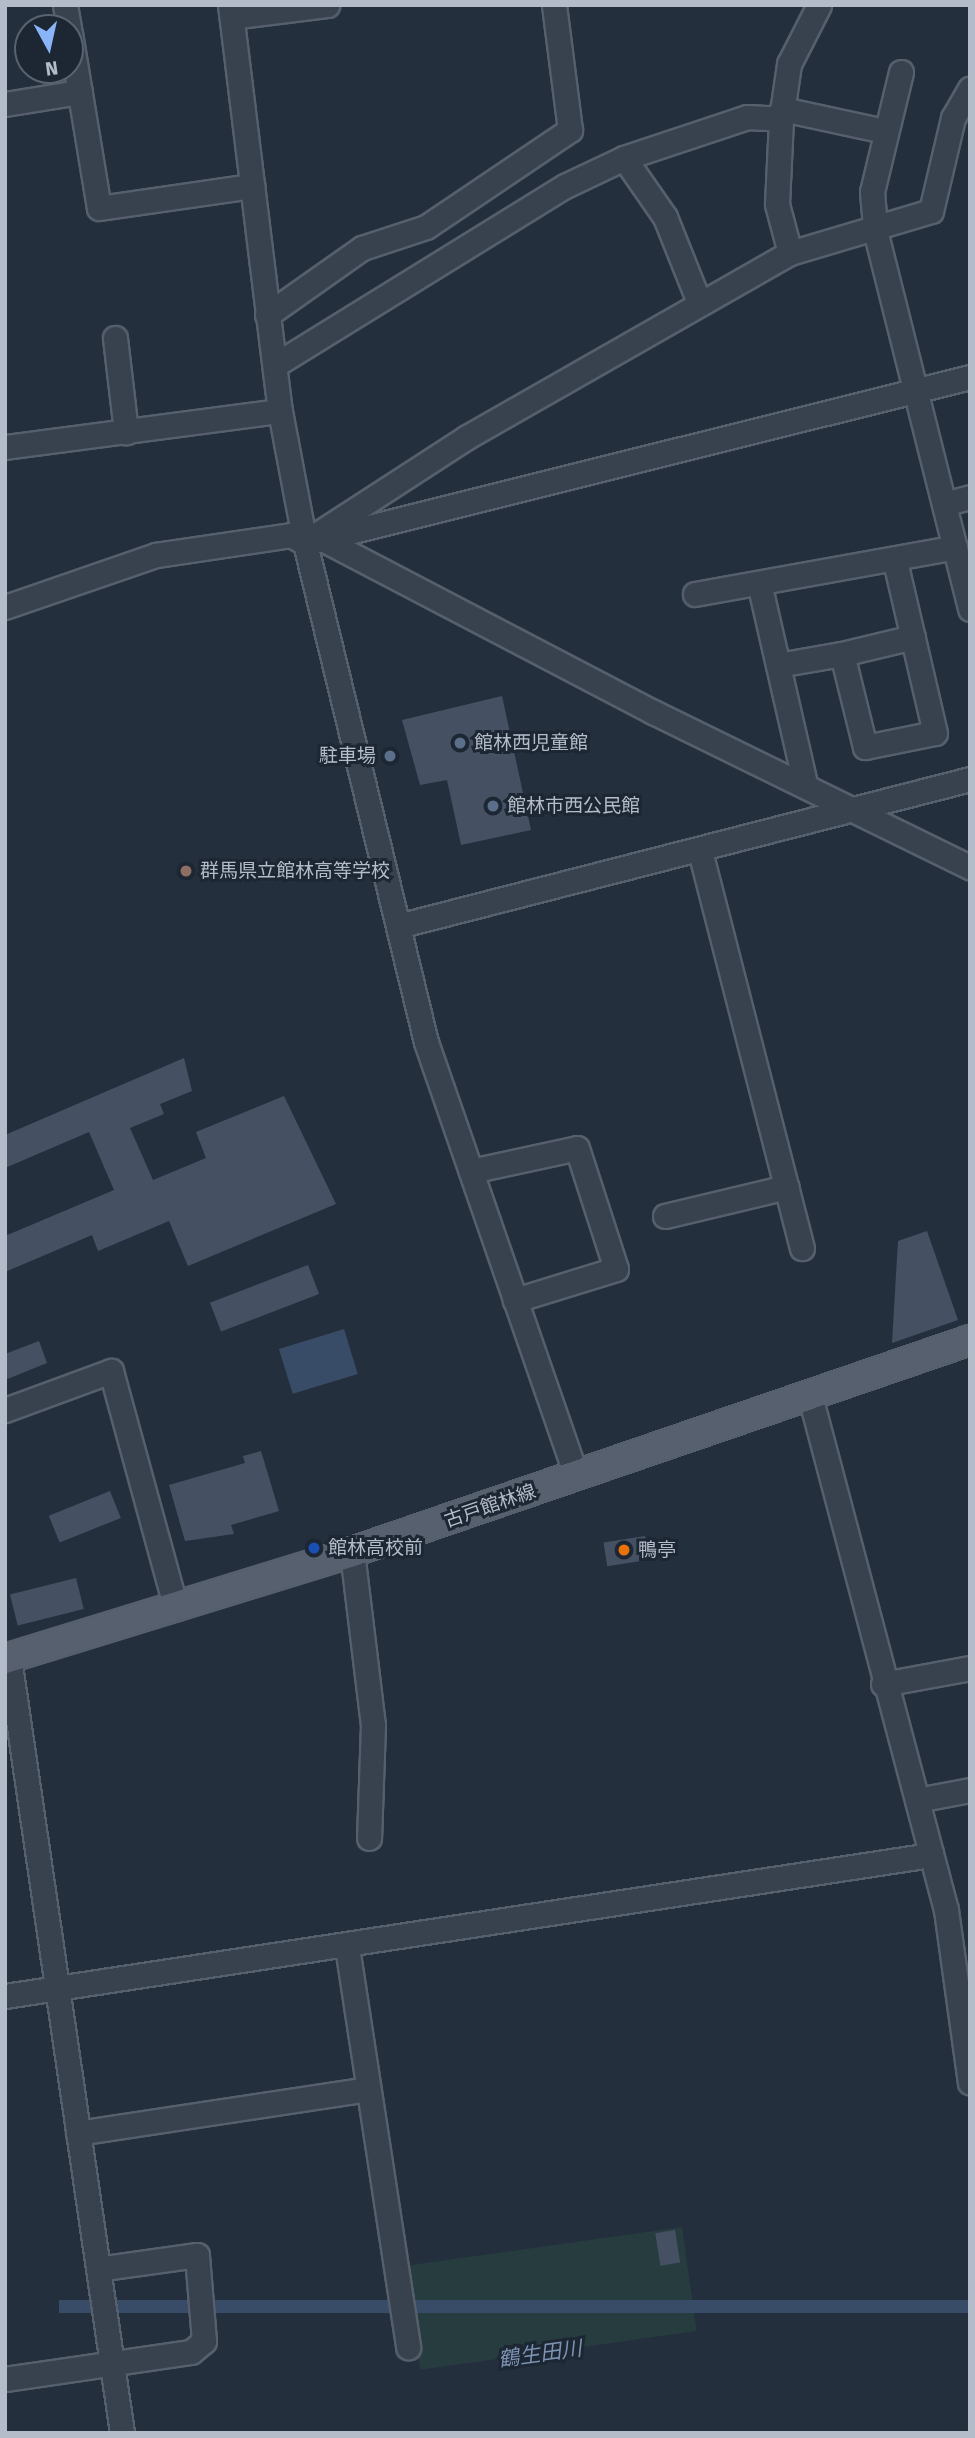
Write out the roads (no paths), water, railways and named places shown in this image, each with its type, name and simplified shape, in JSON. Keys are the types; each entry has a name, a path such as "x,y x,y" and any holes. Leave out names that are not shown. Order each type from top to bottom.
{"main road":[{"name":"古戸館林線","path":"7,1658 352,1552 970,1340"}],"street":[{"path":"327,5 231,11 280,411 313,541 426,1042 577,1477"},
{"path":"267,315 362,248 426,227 570,130 554,5"},
{"path":"790,253 777,204 781,114 789,64 819,5"},
{"path":"901,72 884,131 872,192 875,230 970,607"},
{"path":"79,84 99,208 252,186"},
{"path":"313,541 467,437 699,302 790,253 875,230 931,211 953,118 970,89"},
{"path":"5,104 80,92"},
{"path":"275,365 565,186 624,158 747,117 781,114 884,131"},
{"path":"624,158 665,217 699,302"},
{"path":"115,338 126,432"},
{"path":"313,541 970,377"},
{"path":"5,447 280,411"},
{"path":"944,504 970,497"},
{"path":"5,607 156,555 291,534 313,541 970,867"},
{"path":"695,594 760,587 954,547"},
{"path":"842,654 865,747 935,733 895,561"},
{"path":"760,587 805,783"},
{"path":"778,665 842,654 913,637"},
{"path":"398,926 699,851 970,779"},
{"path":"699,851 802,1248"},
{"path":"471,1171 577,1148 616,1269 515,1300"},
{"path":"665,1216 787,1187"},
{"path":"5,1410 111,1371 176,1608"},
{"path":"810,1396 883,1684 946,1910 970,2082"},
{"path":"352,1552 373,1725 369,1838"},
{"path":"7,1658 122,2433"},
{"path":"883,1684 970,1668"},
{"path":"917,1800 970,1790"},
{"path":"5,1996 346,1947 931,1855"},
{"path":"346,1947 408,2347"},
{"path":"78,2133 368,2089"},
{"path":"5,2379 191,2352 204,2341 197,2255 98,2269"}],"water":[{"path":"344,1329 358,1374 293,1394 279,1349"},
{"path":"59,2300 970,2300 970,2313 59,2313"}],"place":[{"name":"館林西児童館","path":"460,743"},
{"name":"駐車場","path":"390,756"},
{"name":"館林市西公民館","path":"493,806"},
{"name":"群馬県立館林高等学校","path":"186,871"},
{"name":"館林高校前","path":"314,1548"},
{"name":"鴨亭","path":"624,1550"}],"water label":[{"name":"鶴生田川","path":"540,2354"}]}
